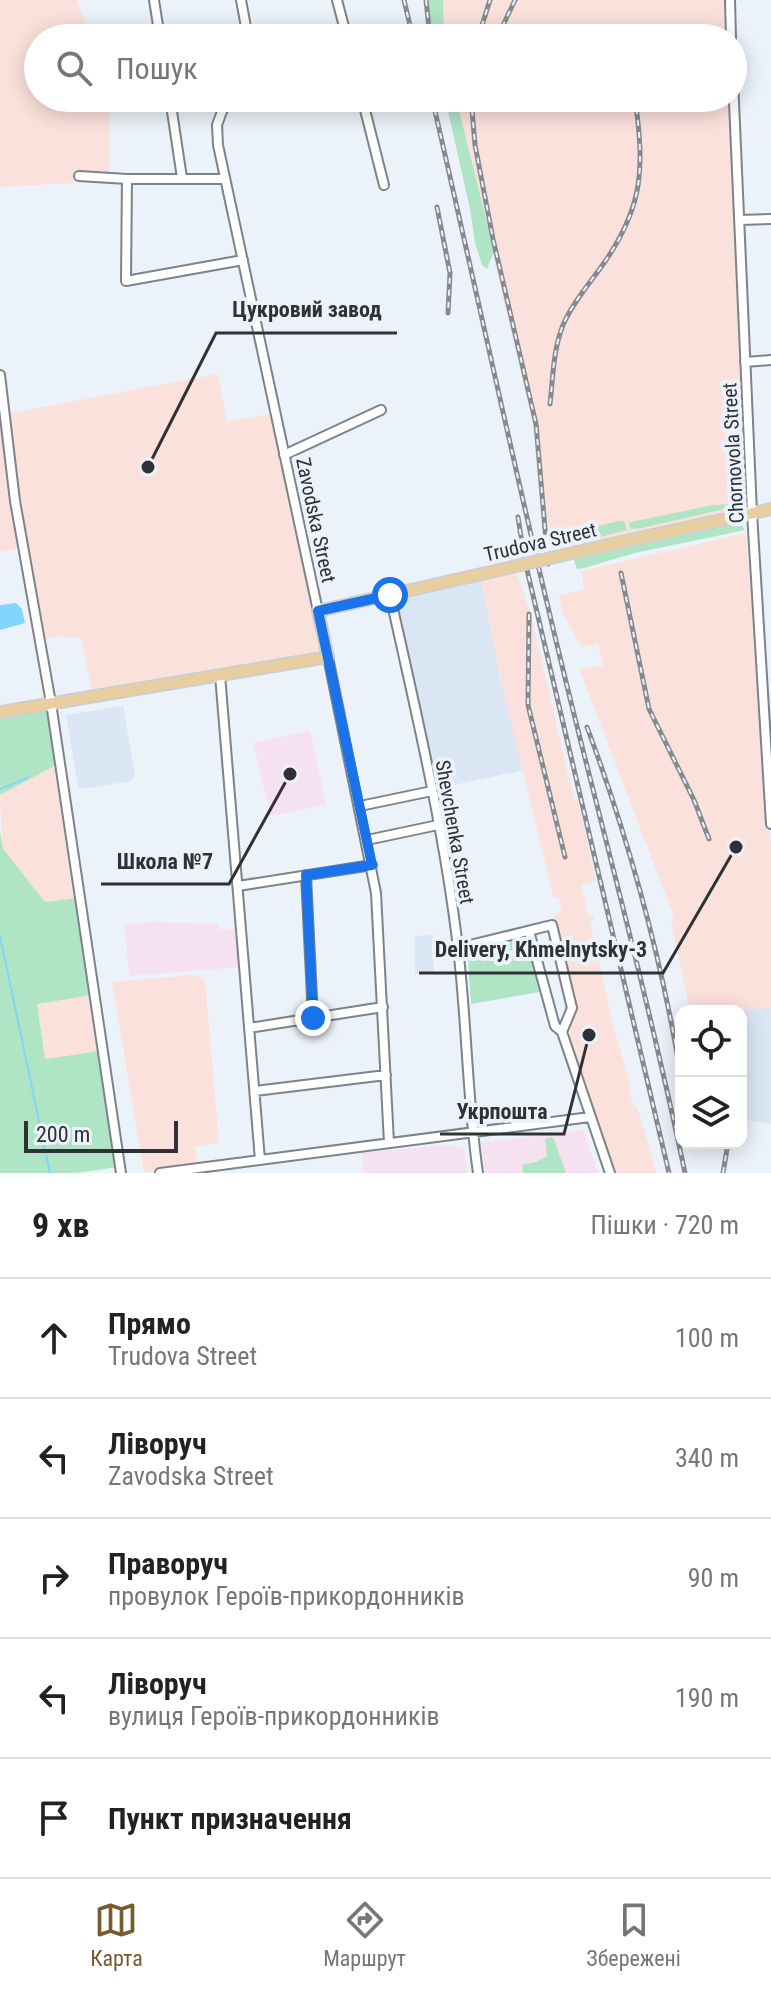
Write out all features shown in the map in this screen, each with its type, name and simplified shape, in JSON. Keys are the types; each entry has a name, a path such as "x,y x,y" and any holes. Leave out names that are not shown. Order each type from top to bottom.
{"main road":[{"name":"Trudova Street","path":"318,611 771,509"},
{"name":"Zavodska Street","path":"318,611 328,657"},
{"path":"0,712 328,657"}],"street":[{"path":"154,0 158,24"},
{"path":"241,0 245,24"},
{"path":"337,0 343,24"},
{"path":"730,0 731,24"},
{"path":"172,112 182,178"},
{"name":"Zavodska Street","path":"222,112 217,125 225,179 318,611"},
{"path":"366,112 384,185"},
{"name":"Chornovola Street","path":"734,112 752,513 771,824"},
{"path":"79,176 225,179"},
{"path":"127,179 126,281 243,260"},
{"path":"739,220 771,219"},
{"path":"745,362 771,360"},
{"path":"0,375 15,501 51,703 121,1173"},
{"path":"284,455 381,410"},
{"name":"Shevchenka Street","path":"390,595 432,791 458,948 478,1173"},
{"name":"Zavodska Street","path":"328,657 372,865 389,1143"},
{"path":"220,675 260,1160"},
{"path":"360,806 432,791"},
{"path":"367,840 438,825"},
{"path":"238,886 372,865"},
{"path":"306,875 313,1018"},
{"path":"458,948 552,925 572,1008 562,1032"},
{"path":"529,931 555,1026 562,1032 610,1173"},
{"path":"249,1028 383,1007"},
{"path":"255,1091 386,1075"},
{"path":"160,1173 590,1117"}],"shaded area":[{"path":"0,0 77,0 85,24 24,24 24,112 109,112 110,174 77,174 73,183 0,187"},
{"path":"443,0 727,0 728,24 444,24"},
{"path":"459,112 733,112 749,511 556,555 543,501 535,433"},
{"path":"218,374 227,422 274,413 328,657 93,696 81,637 40,640 5,414"},
{"path":"0,413 17,548 0,552"},
{"path":"746,533 771,846 771,1007 747,1010 747,1005 689,1005 671,922 674,917 579,668 603,666 598,644 582,647 563,614 559,596 584,589 581,571"},
{"path":"515,569 530,611 596,881 581,885 588,915 593,915 594,920 590,921 613,1025 631,1088 628,1090 634,1106 637,1106 657,1173 613,1173 565,1032 574,1009 553,918 562,909 559,898 554,899 502,686 481,577"},
{"path":"481,577 502,686 524,770 434,789 393,597"},
{"path":"123,706 135,776 131,781 83,789 78,786 66,715"},
{"path":"310,731 326,804 271,816 253,743"},
{"path":"58,764 78,898 45,903 2,849 0,795"},
{"path":"152,922 218,924 219,930 237,928 241,967 129,976 125,925"},
{"path":"433,935 434,973 415,974 415,936"},
{"path":"194,975 205,980 219,1143 195,1146 198,1166 144,1173 112,982"},
{"path":"92,995 100,1051 45,1059 37,1003"},
{"path":"771,1007 771,1124 747,1120 747,1010"},
{"path":"583,1130 598,1173 485,1173 481,1143"},
{"path":"447,1145 464,1149 468,1173 364,1173 362,1153"}],"green space":[{"path":"426,0 443,0 444,24 430,24"},
{"path":"448,112 459,112 494,252 487,269 482,265 475,243"},
{"path":"736,504 642,528 630,529 629,525 631,522 713,505"},
{"path":"624,521 627,530 577,543 572,542 569,534 575,531"},
{"path":"739,522 745,530 635,553 584,568 577,569 573,557"},
{"path":"49,706 58,764 0,795 0,715"},
{"path":"0,832 3,849 45,902 78,898 92,995 37,1004 45,1059 100,1051 118,1167 76,1173 0,1173"},
{"path":"529,931 545,991 471,1004 467,947"},
{"path":"553,1137 566,1173 523,1173 522,1165 547,1156 545,1139"}],"water":[{"path":"16,603 22,609 25,623 0,630 0,605"}],"waterway":[{"path":"0,789 27,778"},
{"path":"0,936 50,1173"}],"railway":[{"path":"404,0 410,24"},
{"path":"426,0 429,24"},
{"path":"482,24 490,0"},
{"path":"504,24 515,0"},
{"path":"435,112 545,597 638,967 685,1173"},
{"path":"472,112 475,145 493,239 536,424 548,564"},
{"path":"550,404 555,354 563,325 617,242 634,203 640,165 637,112"},
{"path":"437,207 450,273 448,313"},
{"path":"518,517 524,557 669,1173"},
{"path":"621,573 649,709 694,800 709,839"},
{"path":"529,614 528,705 565,857"},
{"path":"587,727 617,812 642,899 675,1045"},
{"path":"723,1173 727,1149"}],"place":[{"name":"Цукровий завод","path":"148,467"},
{"name":"Школа №7","path":"290,774"},
{"name":"Delivery, Khmelnytsky-3","path":"736,847"},
{"name":"Укрпошта","path":"589,1035"}],"route":[{"path":"313,1018 306,875 372,865 318,611 390,595"}]}
